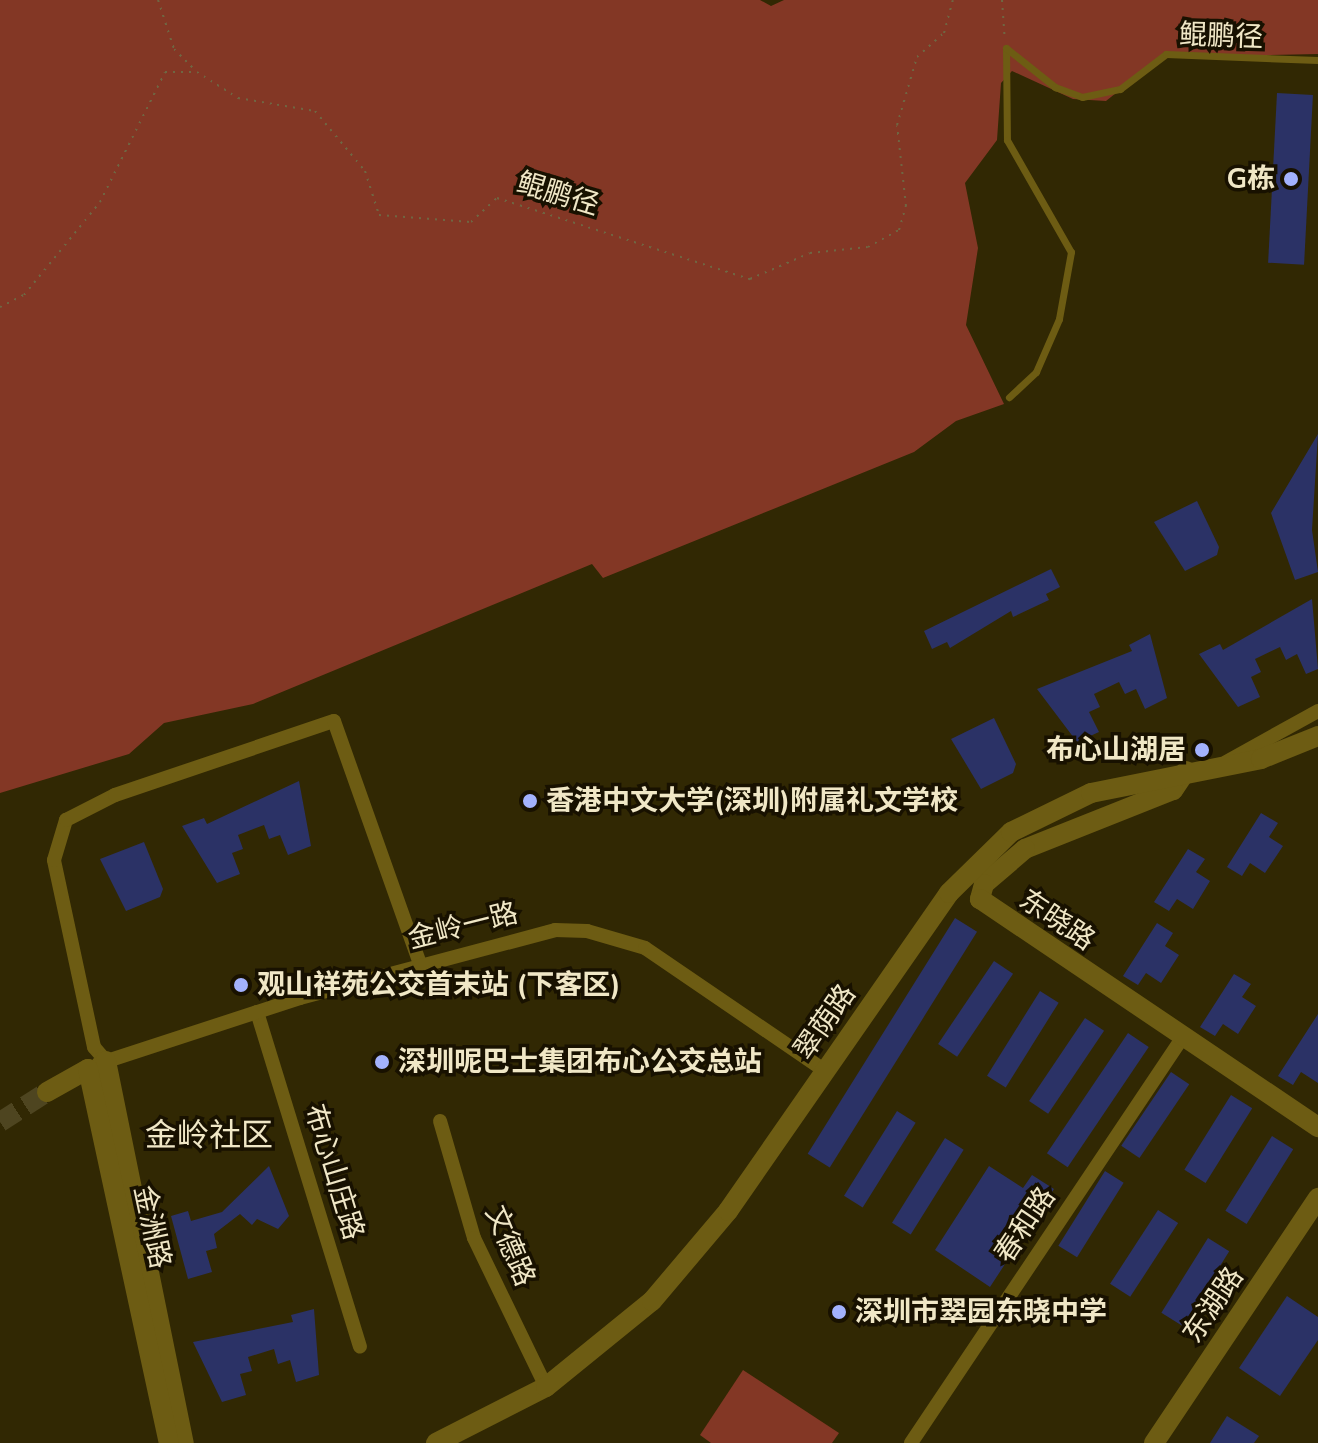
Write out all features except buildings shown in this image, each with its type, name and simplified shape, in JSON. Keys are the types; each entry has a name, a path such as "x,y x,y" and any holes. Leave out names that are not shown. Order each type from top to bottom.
{"street":[{"path":"1219,767 1318,711"},
{"path":"47,1092 96,1059 54,860 66,820 115,795 334,721 420,964"},
{"name":"翠荫路","path":"436,1443 546,1387 610,1340 683,1266 949,893 993,846 1091,793 1186,771 1219,767 1318,736"},
{"name":"东晓路","path":"1186,771 1173,790 1025,849 980,896 1318,1127"},
{"name":"金岭一路","path":"96,1059 420,964 555,930 623,938 696,977 825,1071"},
{"name":"布心山庄路","path":"257,1012 360,1347"},
{"name":"春和路","path":"911,1443 1183,1036"},
{"name":"金洲路","path":"96,1059 169,1443"},
{"name":"金洲路","path":"96,1059 184,1443"},
{"name":"文德路","path":"440,1121 474,1238 546,1387"},
{"name":"东湖路","path":"1154,1443 1318,1198"}],"lane":[{"name":"鲲鹏径","path":"1006,48 1055,87 1082,97 1120,89 1166,54 1318,60"},
{"path":"1006,48 1007,140 1071,252 1047,346 1036,372 1009,397"}],"path":[{"path":"158,0 174,49 197,72"},
{"name":"鲲鹏径","path":"197,72 238,98 315,111 365,171 379,215 471,222 497,198 750,279 810,253 868,247 899,230 906,206 897,125 917,57 944,33 953,0"},
{"path":"1002,0 1006,48"},
{"path":"0,307 24,295 100,202 165,72 197,72"}],"shaded area":[{"path":"0,0 760,0 771,6 784,0 1318,0 1318,54 1161,57 1106,101 1073,99 1012,71 1001,83 997,140 965,183 978,248 966,325 1004,404 956,421 914,452 603,578 592,564 253,704 164,723 129,754 0,793"},
{"path":"743,1370 839,1433 832,1443 711,1443 700,1435"}],"tunnel":[{"path":"0,1122 47,1092"}],"place":[{"name":"G栋","path":"1291,179"},
{"name":"布心山湖居","path":"1202,750"},
{"name":"香港中文大学(深圳)附属礼文学校","path":"530,801"},
{"name":"观山祥苑公交首末站 (下客区)","path":"241,985"},
{"name":"深圳呢巴士集团布心公交总站","path":"382,1062"},
{"name":"深圳市翠园东晓中学","path":"839,1312"}],"district":[{"name":"金岭社区","path":"209,1136"}]}
